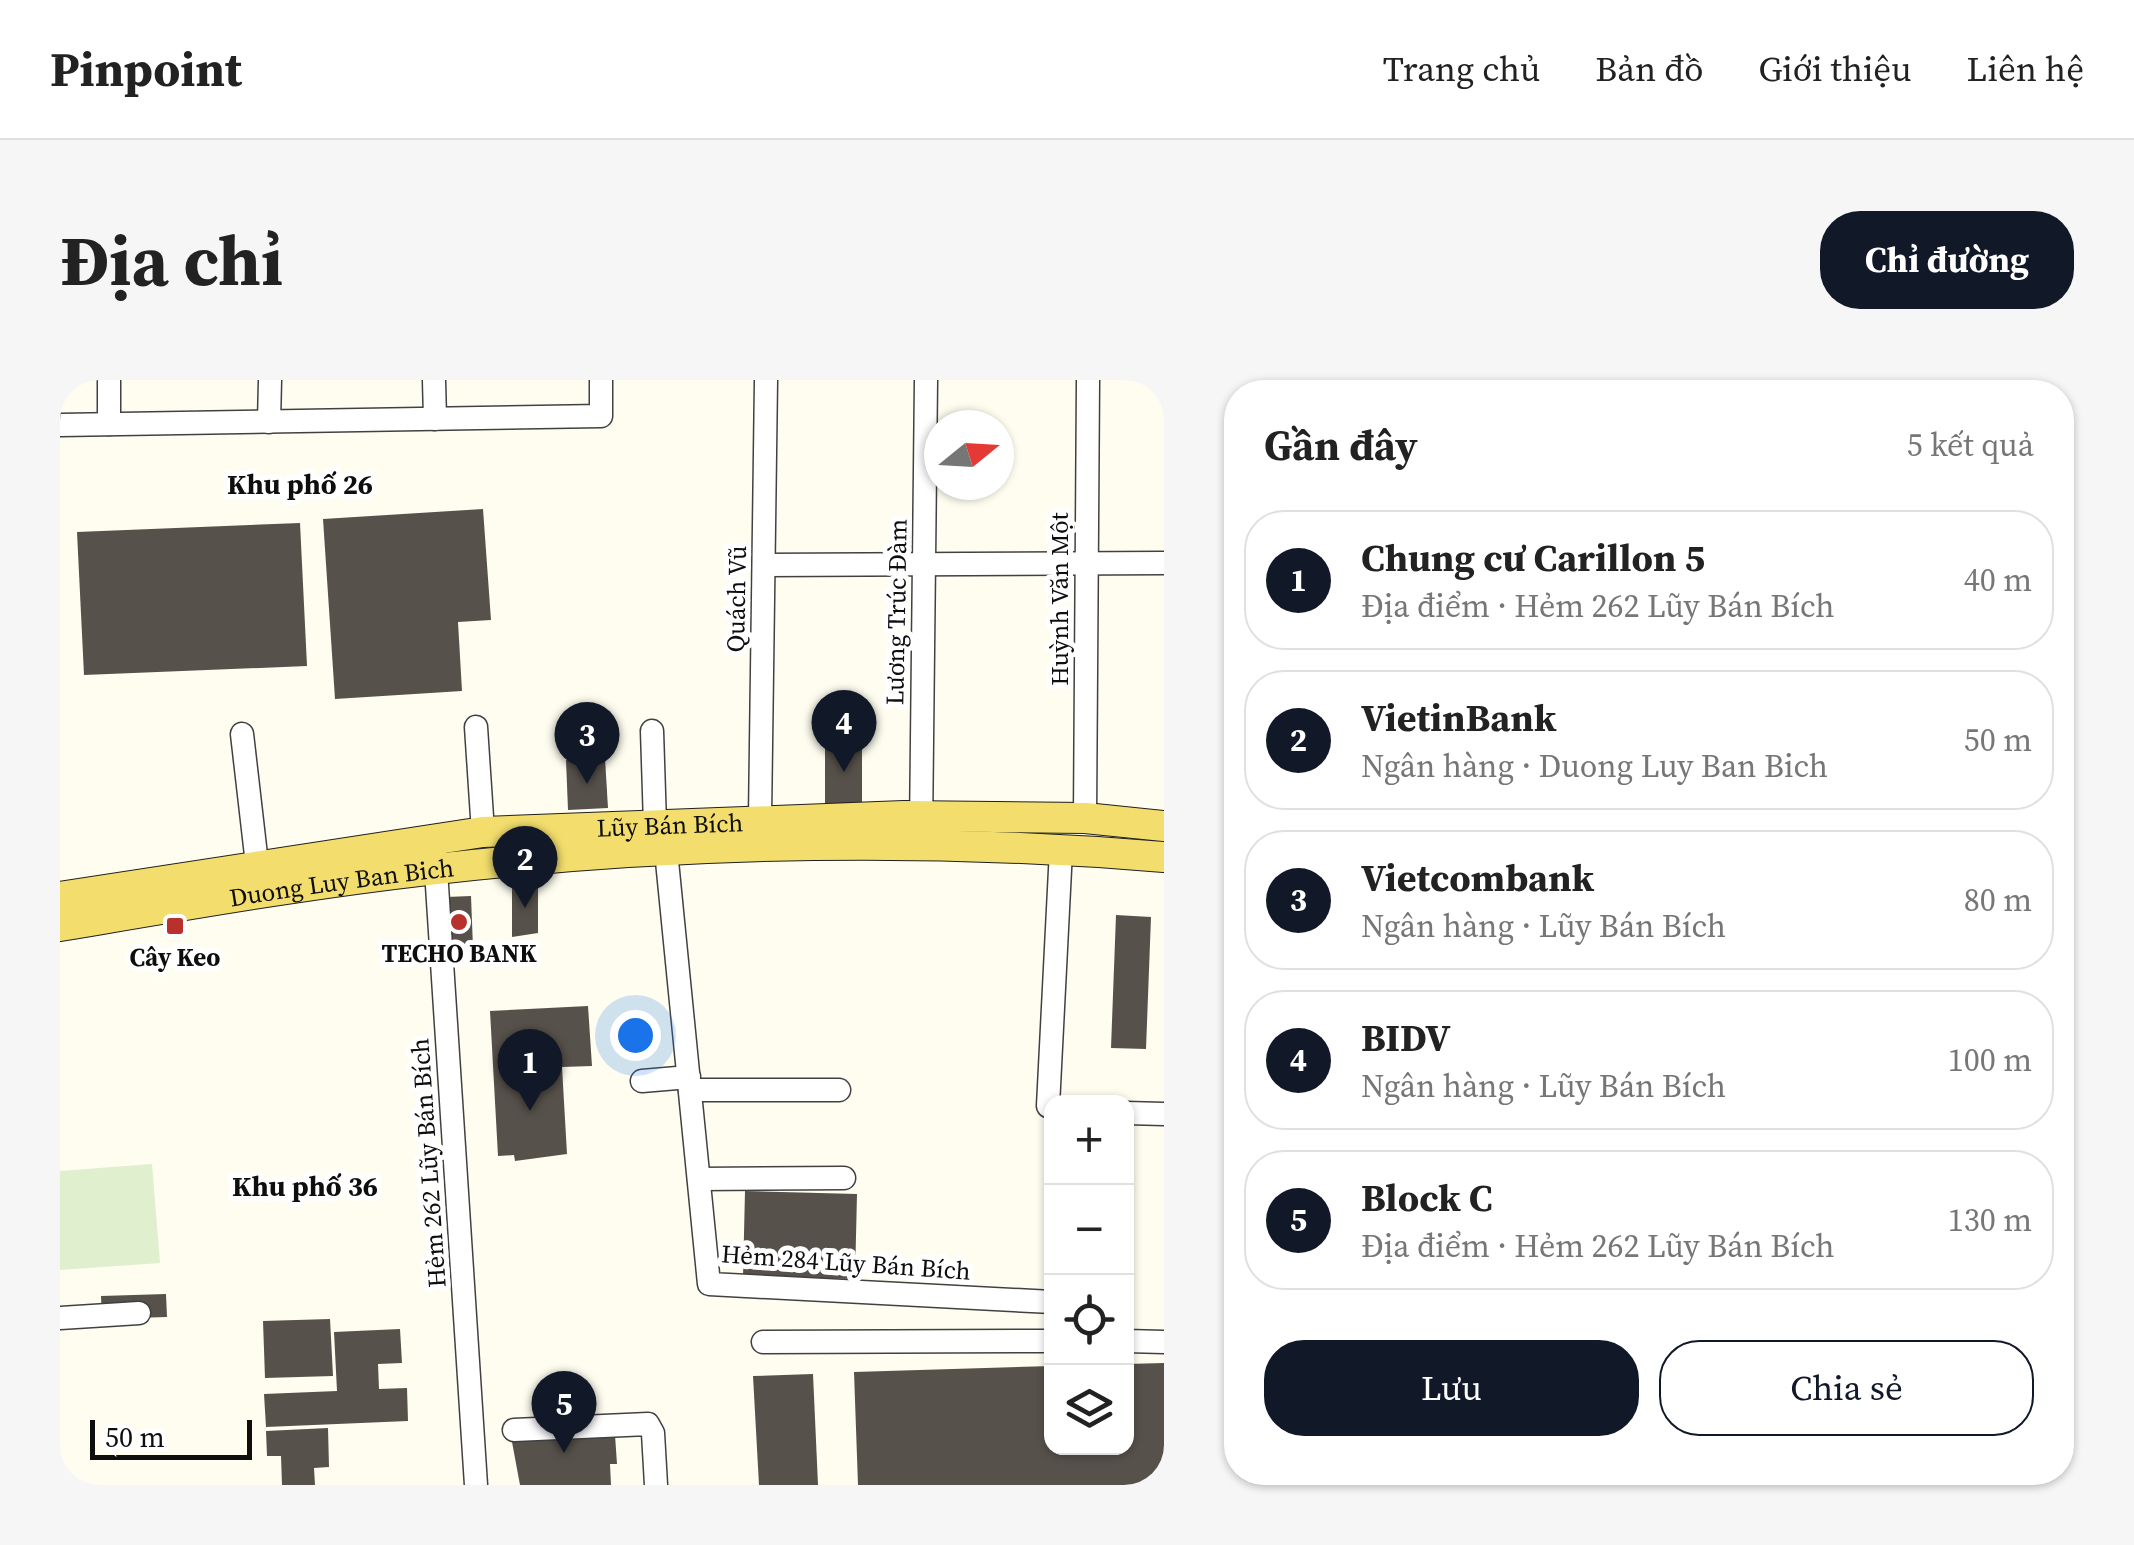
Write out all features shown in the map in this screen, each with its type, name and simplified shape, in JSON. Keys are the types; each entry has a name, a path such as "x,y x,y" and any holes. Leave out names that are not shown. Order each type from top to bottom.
{"main road":[{"name":"Lũy Bán Bích","path":"60,897 483,832 661,838 760,818 921,830 1085,818 1164,826"},
{"name":"Duong Luy Ban Bich","path":"60,926 661,838 921,830 1061,850 1164,857"}],"street":[{"path":"109,424 110,380"},
{"path":"269,422 270,380"},
{"path":"434,380 435,419"},
{"path":"60,425 601,416 601,380"},
{"name":"Quách Vũ","path":"760,818 766,380"},
{"name":"Lương Trúc Đàm","path":"921,830 926,380"},
{"name":"Huỳnh Văn Một","path":"1085,818 1088,380"},
{"path":"765,564 1164,563"},
{"path":"476,726 483,832"},
{"name":"Hẻm 284 Lũy Bán Bích","path":"652,730 709,1284 1044,1302"},
{"path":"242,734 257,864"},
{"name":"Hẻm 262 Lũy Bán Bích","path":"433,837 476,1485"},
{"path":"1049,1095 1061,850"},
{"path":"642,1081 839,1090"},
{"path":"1134,1114 1164,1114"},
{"path":"699,1179 844,1178"},
{"path":"60,1318 139,1314"},
{"path":"763,1342 1044,1340"},
{"path":"1134,1341 1164,1342"},
{"path":"514,1430 648,1424 653,1432 656,1485"}],"green space":[{"path":"152,1164 160,1263 60,1270 60,1171"}],"building":[{"path":"483,509 491,620 458,622 462,691 335,699 323,519"},
{"path":"300,523 307,666 84,675 77,532"},
{"path":"825,741 862,741 862,803 825,803"},
{"path":"605,758 608,808 568,810 566,760"},
{"path":"512,883 538,883 538,933 512,937"},
{"name":"TECHO BANK","path":"471,896 473,948 447,948 446,897"},
{"path":"1116,915 1151,917 1146,1049 1111,1048"},
{"path":"588,1006 592,1066 562,1067 567,1154 515,1161 514,1155 498,1156 490,1011"},
{"path":"745,1191 857,1194 855,1279 743,1277"},
{"path":"166,1294 167,1317 102,1319 101,1296"},
{"path":"330,1319 333,1376 265,1378 263,1321"},
{"path":"400,1329 402,1363 378,1364 379,1389 407,1388 408,1421 266,1427 264,1394 337,1391 334,1332"},
{"path":"1164,1363 1164,1485 858,1485 854,1372 1044,1366 1044,1455 1134,1455 1134,1364"},
{"path":"813,1374 818,1485 759,1485 753,1376"},
{"path":"328,1428 329,1467 314,1468 315,1485 282,1485 281,1456 267,1456 266,1431"},
{"path":"615,1435 617,1464 610,1464 611,1485 520,1485 512,1442"}],"place":[{"name":"BIDV","path":"844,772"},
{"name":"Vietcombank","path":"587,784"},
{"name":"VietinBank","path":"525,908"},
{"name":"TECHO BANK","path":"459,922"},
{"name":"Cây Keo","path":"175,926"},
{"name":"Chung cư Carillon 5","path":"530,1111"},
{"name":"Block C","path":"564,1453"}],"district":[{"name":"Khu phố 26","path":"300,484"},
{"name":"Khu phố 36","path":"305,1186"}]}
